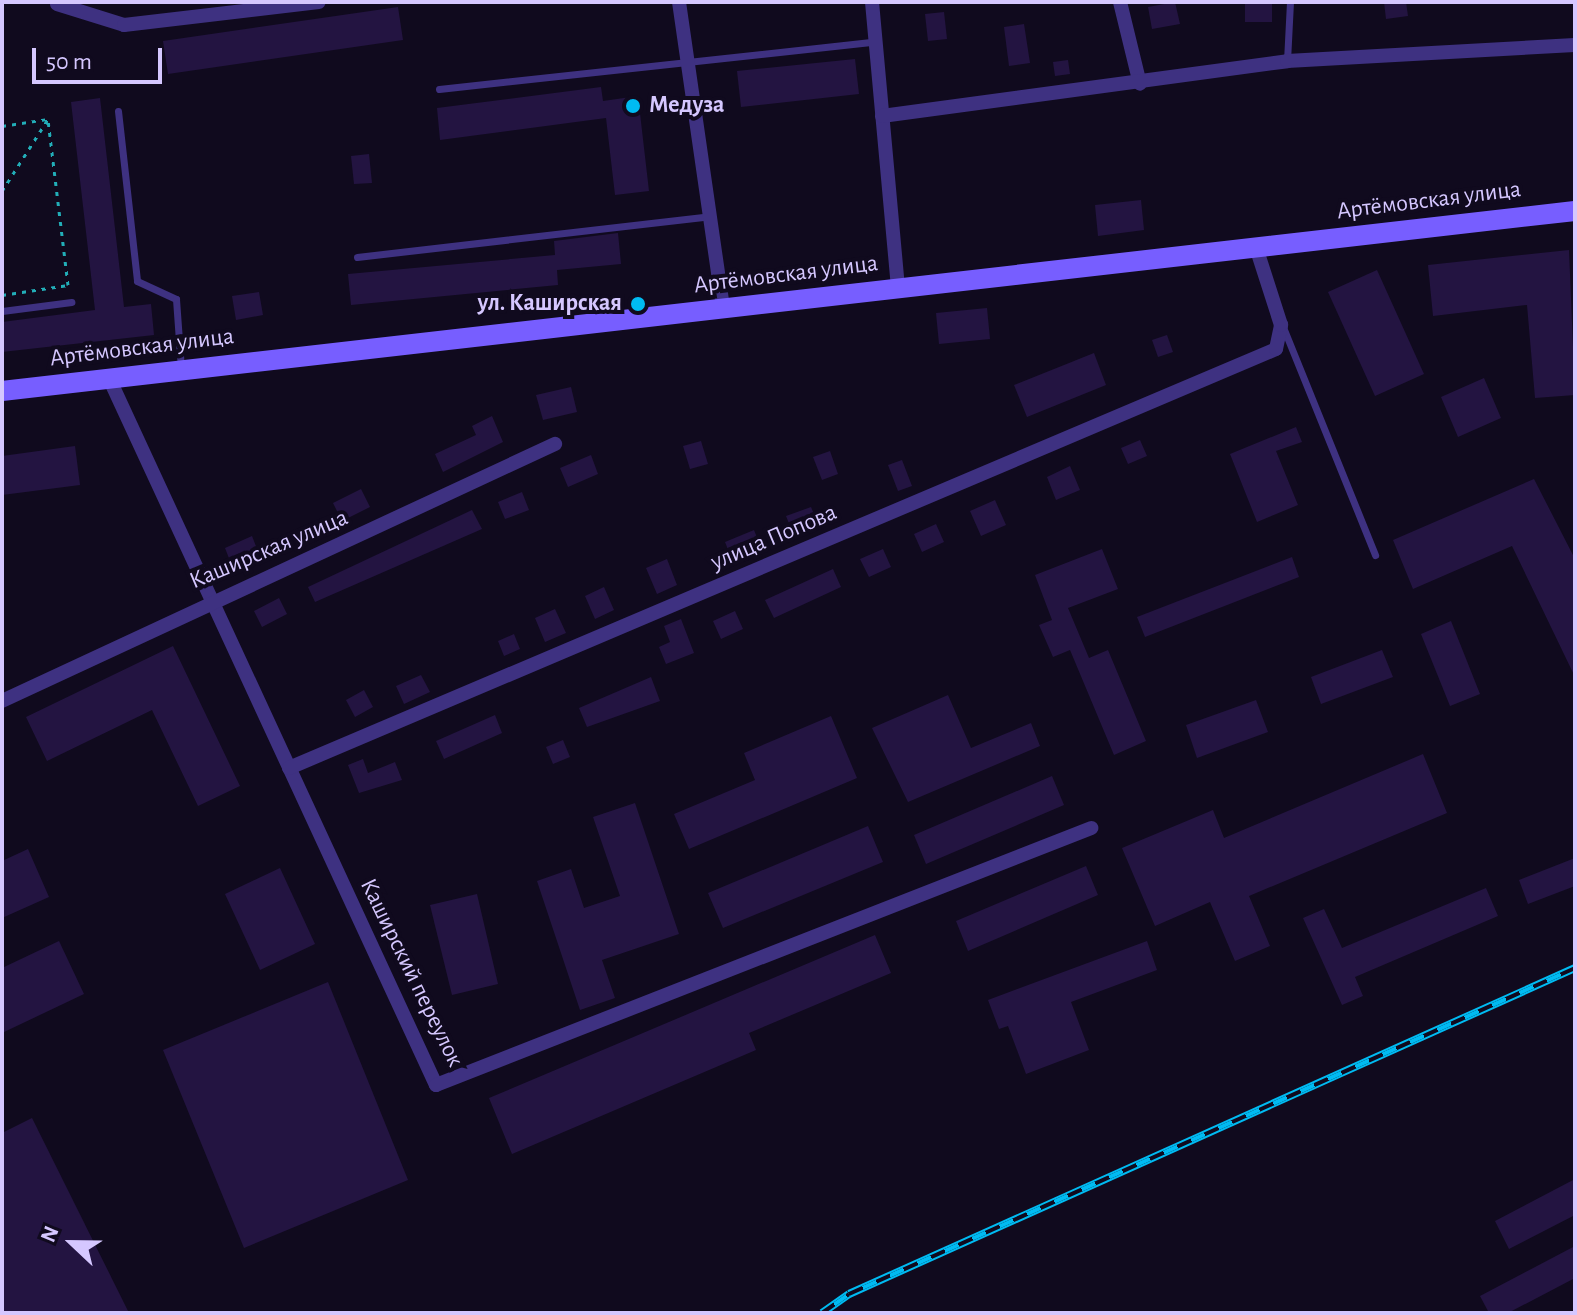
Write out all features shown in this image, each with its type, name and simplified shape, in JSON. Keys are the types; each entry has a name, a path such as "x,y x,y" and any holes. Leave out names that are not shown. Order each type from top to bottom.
{"street":[{"path":"57,4 124,25 319,2"},
{"path":"679,2 723,308"},
{"path":"872,2 898,288"},
{"path":"1120,2 1140,84"},
{"path":"882,116 1140,84 1287,61 1575,45"},
{"name":"Артёмовская улица","path":"2,391 1575,211"},
{"path":"1256,247 1275,306"},
{"name":"улица Попова","path":"289,768 1276,349 1281,334 1275,306"},
{"name":"Каширский переулок","path":"109,378 436,1085 1091,828"},
{"name":"Каширская улица","path":"2,701 211,598 279,574 555,444"}],"lane":[{"path":"1287,61 1290,2"},
{"path":"439,89 875,42"},
{"path":"118,111 137,281 176,299 181,370"},
{"path":"357,257 710,216"},
{"path":"2,311 71,302"},
{"path":"1275,306 1375,555"}],"path":[{"path":"2,126 48,119"},
{"path":"2,191 48,119"},
{"path":"2,295 68,285 48,119"}],"building":[{"path":"1175,2 1180,24 1152,29 1148,7"},
{"path":"1245,2 1272,2 1272,22 1245,22"},
{"path":"1384,2 1406,2 1408,16 1386,19"},
{"path":"398,7 403,40 168,74 163,41"},
{"path":"944,12 947,39 928,41 925,14"},
{"path":"1024,24 1030,63 1009,66 1004,27"},
{"path":"855,59 859,94 741,107 737,71"},
{"path":"1068,60 1070,74 1055,76 1053,62"},
{"path":"601,87 603,101 638,96 649,191 615,195 606,118 440,140 437,108"},
{"path":"100,98 124,307 151,304 154,335 2,352 2,322 95,310 71,102"},
{"path":"369,154 372,183 354,184 351,156"},
{"path":"1141,200 1144,230 1098,236 1095,205"},
{"path":"618,233 621,264 557,270 558,285 351,305 348,274 555,255 554,241"},
{"path":"1569,250 1575,395 1535,398 1527,305 1433,316 1428,265"},
{"path":"1377,270 1424,374 1375,396 1328,292"},
{"path":"259,292 263,315 236,320 232,296"},
{"path":"987,308 990,339 939,344 936,313"},
{"path":"1167,335 1173,352 1158,357 1152,340"},
{"path":"1094,353 1106,385 1027,417 1014,385"},
{"path":"1484,378 1501,418 1458,437 1441,397"},
{"path":"571,387 577,412 543,420 536,395"},
{"path":"492,416 503,442 443,472 435,454 476,435 472,426"},
{"path":"1296,427 1302,442 1276,451 1298,505 1257,522 1230,454"},
{"path":"1140,440 1147,456 1128,464 1121,448"},
{"path":"701,441 708,464 690,469 683,446"},
{"path":"75,446 80,485 2,495 2,456"},
{"path":"830,451 838,474 822,480 813,457"},
{"path":"591,455 598,474 568,487 560,468"},
{"path":"902,460 912,486 898,491 888,465"},
{"path":"1070,466 1080,490 1056,500 1047,477"},
{"path":"1534,479 1575,559 1575,677 1512,546 1413,589 1393,540"},
{"path":"361,489 370,507 342,521 333,503"},
{"path":"522,492 529,510 505,519 498,502"},
{"path":"995,500 1006,525 981,536 970,511"},
{"path":"811,507 819,526 794,536 786,516"},
{"path":"472,510 482,529 315,602 308,587"},
{"path":"936,524 944,542 922,552 914,534"},
{"path":"754,530 762,550 733,562 725,542"},
{"path":"252,536 259,554 232,566 225,548"},
{"path":"883,549 891,567 869,577 860,559"},
{"path":"1102,549 1118,589 1068,608 1089,658 1108,650 1146,741 1114,755 1070,650 1053,657 1039,625 1052,620 1035,575"},
{"path":"1292,557 1299,577 1145,637 1137,617"},
{"path":"667,559 677,585 657,594 646,568"},
{"path":"833,569 841,587 774,618 765,600"},
{"path":"604,587 614,610 595,619 585,596"},
{"path":"279,598 287,614 262,627 254,611"},
{"path":"555,609 566,633 545,642 535,618"},
{"path":"735,611 743,629 721,639 713,621"},
{"path":"681,619 694,653 666,664 659,647 670,642 664,626"},
{"path":"1451,621 1480,694 1450,706 1421,634"},
{"path":"514,634 520,649 504,656 498,641"},
{"path":"173,646 240,786 198,806 152,710 47,761 26,717"},
{"path":"1382,650 1393,677 1321,704 1311,677"},
{"path":"421,675 430,692 404,704 396,686"},
{"path":"651,677 660,701 587,727 579,708"},
{"path":"364,690 373,707 355,717 346,700"},
{"path":"948,695 971,748 1031,723 1040,746 908,802 872,728"},
{"path":"1256,700 1268,732 1197,758 1186,725"},
{"path":"495,715 502,733 444,759 436,741"},
{"path":"831,716 857,778 689,849 674,814 755,780 744,753"},
{"path":"563,740 570,757 553,764 546,747"},
{"path":"1423,754 1447,813 1249,896 1270,946 1235,961 1210,902 1155,926 1122,848 1213,810 1224,838"},
{"path":"363,759 368,773 395,762 402,780 359,793 348,765"},
{"path":"1052,776 1064,805 926,864 914,835"},
{"path":"635,803 679,934 602,960 615,998 580,1010 537,881 571,869 584,908 620,896 593,817"},
{"path":"868,826 883,862 723,928 708,893"},
{"path":"28,849 49,897 2,918 2,861"},
{"path":"1575,858 1575,886 1528,904 1519,880"},
{"path":"1086,866 1098,895 968,951 956,921"},
{"path":"280,868 315,944 260,970 225,894"},
{"path":"1486,888 1498,916 1355,977 1363,996 1342,1005 1303,918 1324,909 1342,948"},
{"path":"477,894 498,984 452,995 430,905"},
{"path":"875,935 891,973 749,1033 756,1050 512,1154 489,1098"},
{"path":"59,941 84,994 2,1033 2,968"},
{"path":"1147,941 1157,970 1071,1002 1089,1050 1026,1074 1008,1026 999,1029 988,1000"},
{"path":"328,982 408,1180 244,1248 163,1050"},
{"path":"32,1118 129,1313 2,1313 2,1133"},
{"path":"1575,1179 1575,1215 1509,1249 1495,1221"},
{"path":"1575,1246 1575,1278 1508,1313 1489,1313 1480,1296"}],"railway":[{"path":"822,1313 849,1294 1575,968"}],"place":[{"name":"Медуза","path":"633,106"},
{"name":"ул. Каширская","path":"638,304"}]}
